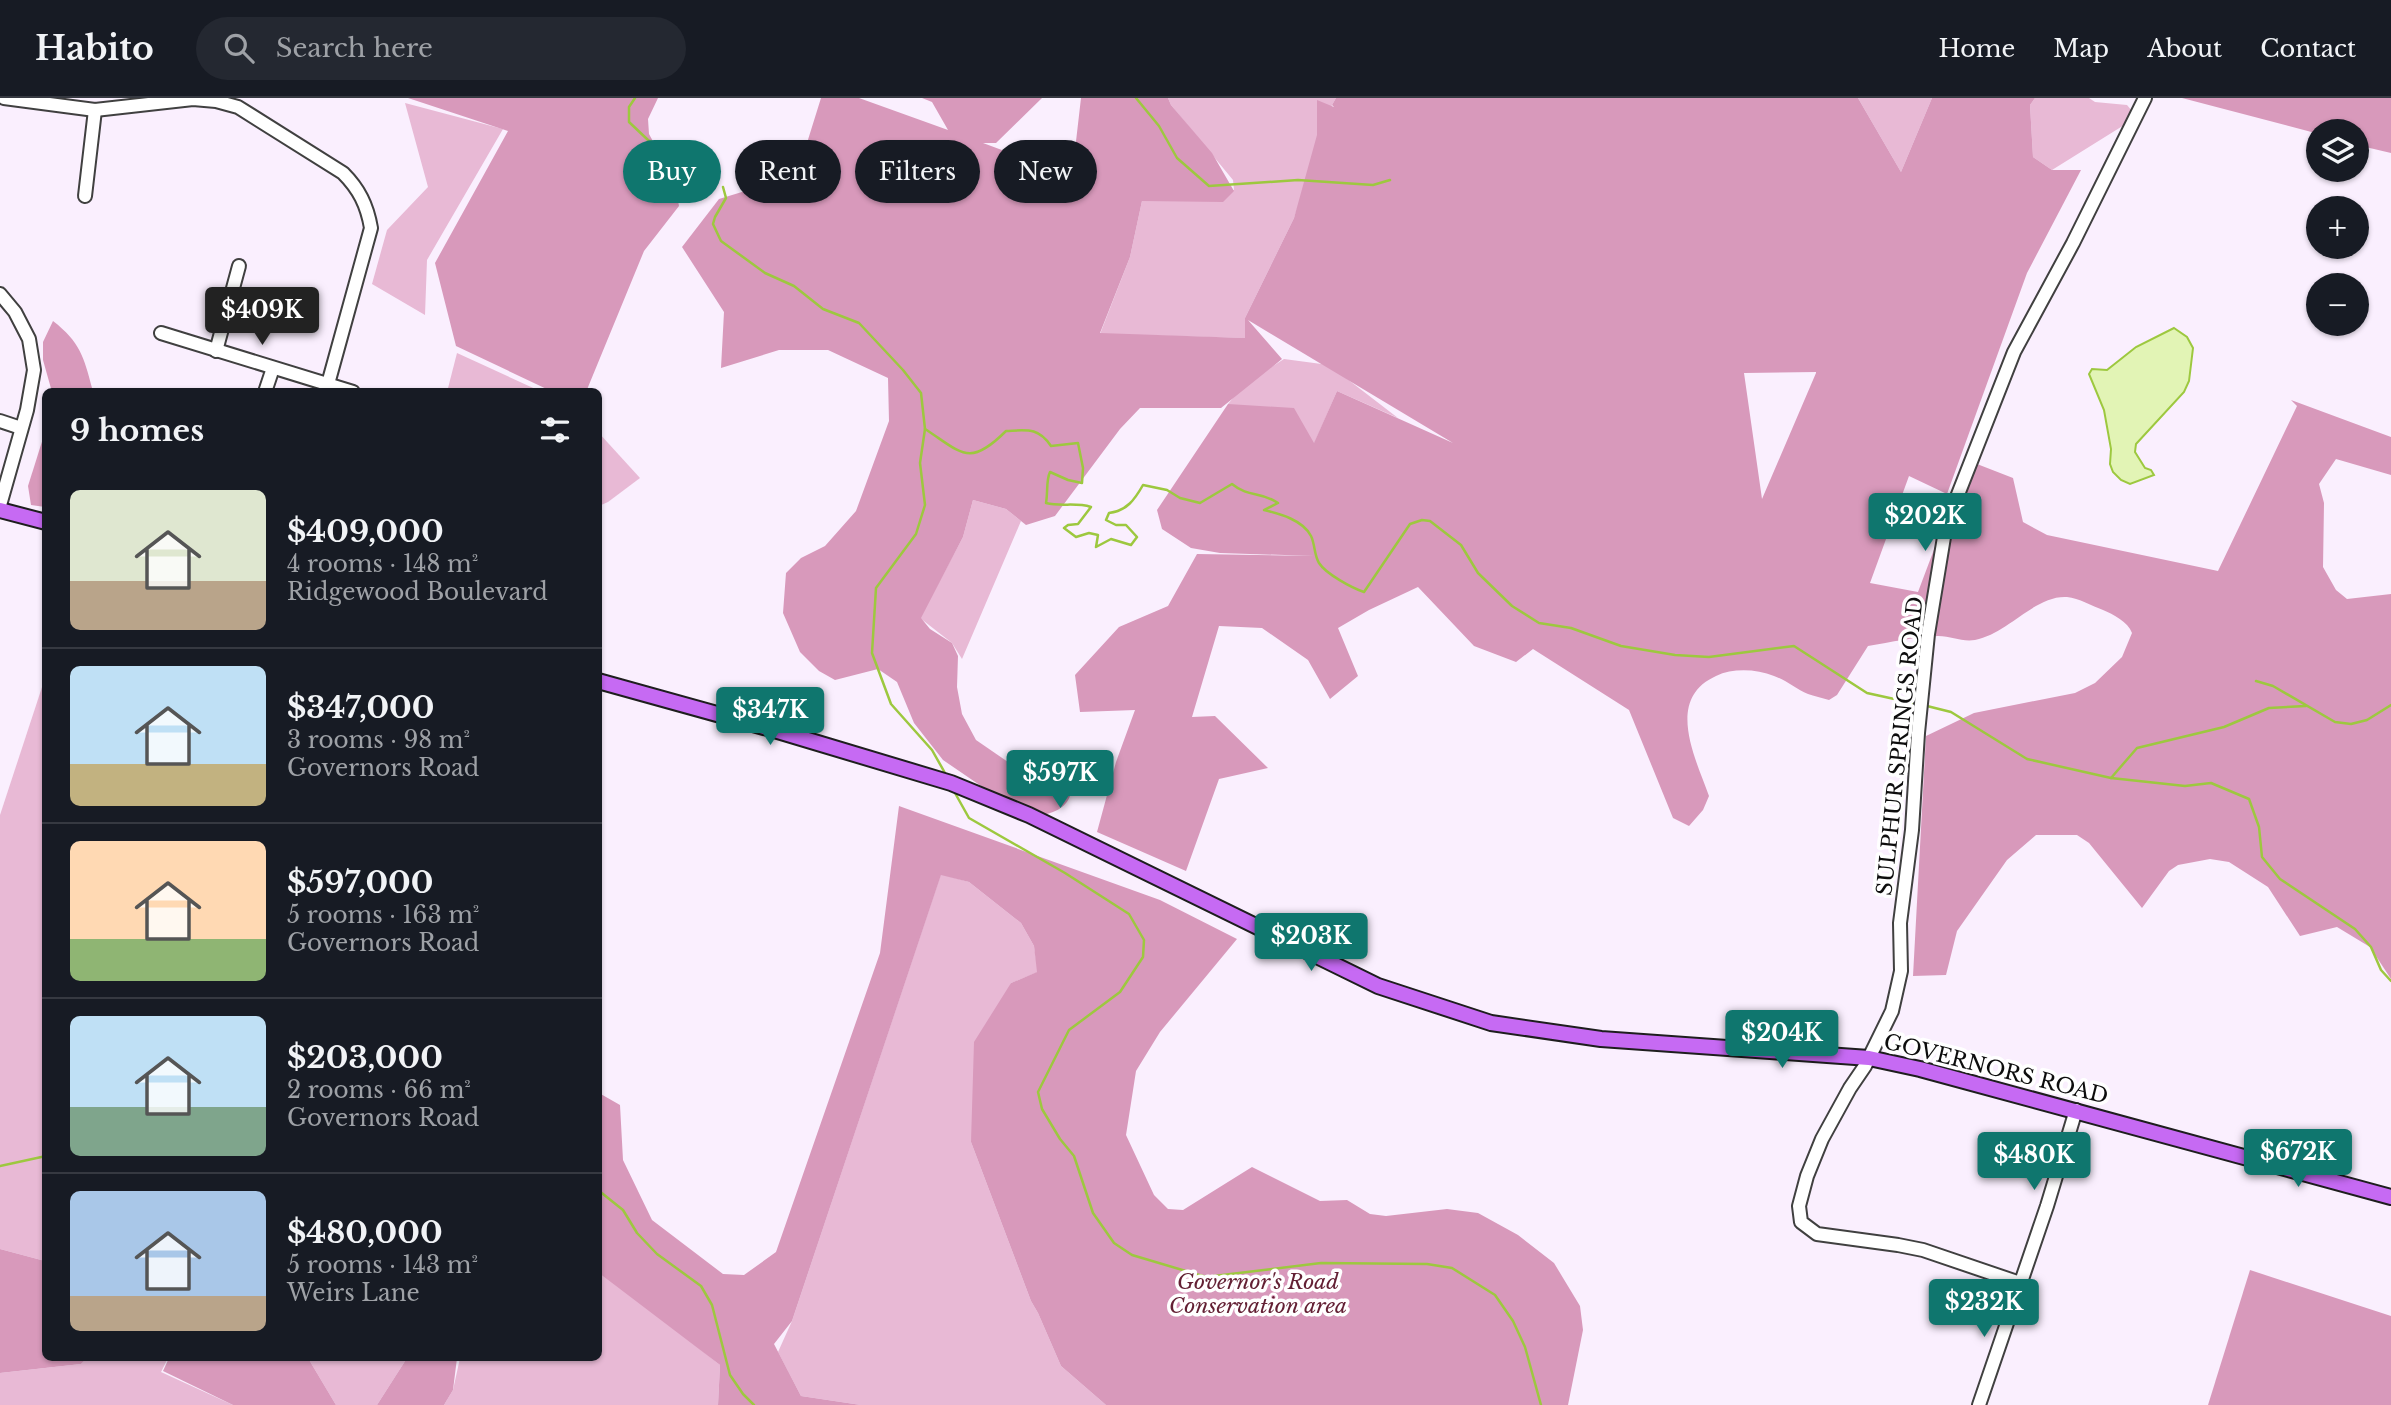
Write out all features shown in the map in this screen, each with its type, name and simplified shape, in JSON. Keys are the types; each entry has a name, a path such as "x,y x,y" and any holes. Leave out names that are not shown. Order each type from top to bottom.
{"main road":[{"path":"0,508 42,521"},
{"name":"GOVERNORS ROAD","path":"602,682 951,783 1052,825 1378,985 1491,1023 1601,1039 1869,1059 1920,1069 2076,1110 2391,1197"}],"street":[{"path":"4,98 95,110 167,100 216,101 237,107 342,173 354,184 367,206 371,228 328,384"},
{"name":"SULPHUR SPRINGS ROAD","path":"2020,1283 1923,1250 1817,1234 1801,1223 1799,1206 1829,1124 1869,1059 1892,1011 1901,971 1900,923 1912,830 1920,709 1928,634 1946,525 2014,352 2145,98"},
{"path":"85,196 95,110"},
{"path":"216,351 239,266"},
{"path":"0,294 15,312 29,339 34,370 27,410 0,508"},
{"path":"161,333 340,388"},
{"path":"266,388 273,368"},
{"path":"0,421 21,428"},
{"path":"1979,1405 2047,1206 2076,1110"}],"shaded area":[{"path":"1168,98 1336,98 1294,218 1245,318 1245,338 1100,334 1130,257 1142,201 1234,190 1233,180"},
{"path":"1858,98 1932,98 1901,172"},
{"path":"2035,98 2089,98 2095,102 2127,105 2137,117 2052,170 2033,157 2030,105"},
{"path":"405,103 503,129 427,260 425,315 372,284 387,230 428,187"},
{"path":"2174,328 2187,337 2193,348 2189,381 2184,392 2136,444 2135,452 2145,468 2151,470 2154,475 2130,484 2113,472 2110,464 2111,449 2104,410 2089,374 2092,369 2107,370 2136,347"},
{"path":"457,353 533,388 448,388"},
{"path":"1284,359 1329,365 1398,418 1337,391 1314,444 1228,404 1244,385"},
{"path":"602,436 640,478 602,505"},
{"path":"973,500 1006,509 1021,521 962,659 952,643 920,618 963,537"},
{"path":"42,687 42,1260 0,1249 0,815"},
{"path":"941,874 969,882 1021,923 1034,946 1038,972 1011,983 971,1142 1031,1301 1061,1366 1106,1405 861,1405 801,1396 778,1352 792,1321"},
{"path":"602,1271 720,1365 718,1405 444,1405 453,1390 459,1361 602,1361"},
{"path":"84,1361 166,1361 161,1372 233,1405 0,1405 0,1373 81,1364"},
{"path":"310,1361 405,1361 377,1405 336,1405"}],"green space":[{"path":"408,98 658,98 648,119 652,140 623,140 623,203 678,203 679,206 644,251 588,388 545,388 456,346 435,263 508,131"},
{"path":"821,98 859,98 948,130 932,102 922,98 1042,98 999,140 983,143 994,147 994,203 1097,203 1097,140 1076,140 1081,98 1168,98 1212,153 1234,191 1223,202 1142,201 1130,257 1100,333 1245,338 1245,318 1294,218 1317,135 1317,100 1334,107 1332,105 1336,98 1858,98 1901,172 1932,98 2035,98 2030,105 2033,157 2052,170 2081,170 2027,273 1947,494 1909,476 1870,583 1918,592 1953,499 1970,465 1977,464 2013,478 2023,522 2047,535 2218,571 2297,406 2291,400 2391,437 2391,475 2336,459 2319,484 2324,503 2323,567 2336,590 2347,599 2391,594 2391,979 2370,947 2337,927 2300,936 2268,887 2229,862 2210,859 2178,865 2169,871 2142,908 2089,843 2077,835 2036,835 2007,860 1957,931 1946,975 1913,976 1926,736 1974,713 2075,693 2095,683 2122,657 2132,633 2127,625 2107,612 2081,600 2067,597 2044,602 1999,630 1975,640 1938,636 1868,646 1837,695 1829,700 1808,694 1760,672 1745,670 1716,676 1700,686 1691,699 1688,714 1692,747 1709,796 1703,810 1689,826 1673,818 1629,710 1533,649 1516,662 1474,646 1418,587 1338,628 1358,676 1330,699 1308,660 1262,628 1219,626 1192,717 1215,716 1268,768 1219,779 1186,871 1097,832 1116,762 1135,710 1080,712 1075,675 1119,627 1168,606 1197,554 1315,556 1220,553 1191,548 1162,529 1157,510 1228,404 1294,408 1314,443 1337,391 1453,443 1248,320 1282,359 1221,408 1140,408 1120,429 1055,516 1026,525 1006,509 973,500 963,537 921,618 930,629 952,643 958,656 957,687 962,714 976,740 1008,762 1070,796 1058,810 1028,818 943,760 914,723 897,682 878,669 835,680 819,671 800,652 783,613 786,573 801,558 825,546 856,511 889,421 888,378 828,350 779,350 721,368 724,312 682,247 716,203 721,203 721,198 735,194 735,203 841,203 841,140 808,140","holes":["1816,372 1762,499 1744,373"]},
{"path":"2182,98 2391,98 2391,153 2369,148 2369,119 2306,119 2306,131"},
{"path":"53,321 75,343 92,388 51,388 43,360 43,342"},
{"path":"42,442 42,507 31,505 28,486"},
{"name":"Governor's Road Conservation area","path":"899,806 1160,900 1237,939 1160,1032 1136,1071 1126,1135 1154,1195 1168,1209 1183,1210 1252,1167 1320,1201 1347,1200 1370,1214 1386,1216 1447,1209 1478,1213 1518,1235 1554,1263 1580,1306 1583,1330 1568,1405 1106,1405 1061,1366 1031,1301 971,1142 974,1042 1011,983 1037,972 1034,946 1021,923 969,882 941,875 792,1321 774,1344 801,1396 861,1405 718,1405 720,1365 602,1275 602,1095 620,1105 623,1160 652,1220 723,1274 744,1275 776,1252 880,953"},
{"path":"0,1249 42,1260 42,1361 84,1361 81,1364 0,1373"},
{"path":"2250,1270 2391,1316 2391,1405 2208,1405"},
{"path":"168,1361 310,1361 336,1405 233,1405 163,1371"},
{"path":"405,1361 457,1361 453,1390 444,1405 377,1405"}],"waterway":[{"path":"635,98 629,107 629,122 648,140"},
{"path":"1136,98 1159,126 1177,158 1209,186 1298,180 1373,185 1390,180"},
{"path":"723,187 726,198 713,224 721,241 765,273 794,286 823,309 859,323 921,393 925,429 920,463 925,505 916,534 876,588 872,653 891,704 932,750 945,773"},
{"path":"925,429 965,453 983,450 1006,431 1026,430 1037,433 1051,446 1078,443 1083,468 1082,483 1050,472 1046,503 1091,507 1078,524 1064,528 1076,537 1089,533 1098,535 1096,547 1111,539 1131,545 1137,537 1126,525 1116,525 1106,520 1109,513 1121,510 1130,503 1143,485 1167,490 1180,498 1200,503 1232,484 1278,503 1264,510 1290,518 1303,526 1311,536 1317,560 1322,567 1364,592 1410,524 1422,520 1430,521 1461,545 1478,573 1512,606 1539,623 1571,628 1621,646 1675,655 1709,657 1794,646 1867,693 1917,704"},
{"path":"2256,681 2273,686 2335,722 2351,724 2367,720 2391,705"},
{"path":"1923,705 1951,712 2027,759 2111,778 2185,786 2211,783 2249,799 2259,827 2262,857 2280,879 2355,929 2371,947 2381,970 2391,981"},
{"path":"2111,778 2137,748 2224,727 2269,708 2306,706"},
{"path":"955,793 969,818 1065,873 1129,914 1144,940 1143,957 1120,992 1069,1030 1038,1092 1042,1109 1074,1156 1093,1213 1114,1243 1132,1255 1206,1277 1321,1263 1427,1264 1452,1268 1495,1295 1513,1321 1525,1347 1541,1405"},
{"path":"0,1166 42,1157"},
{"path":"602,1193 623,1210 637,1233 657,1254 701,1286 712,1305 730,1375 754,1405"}]}
